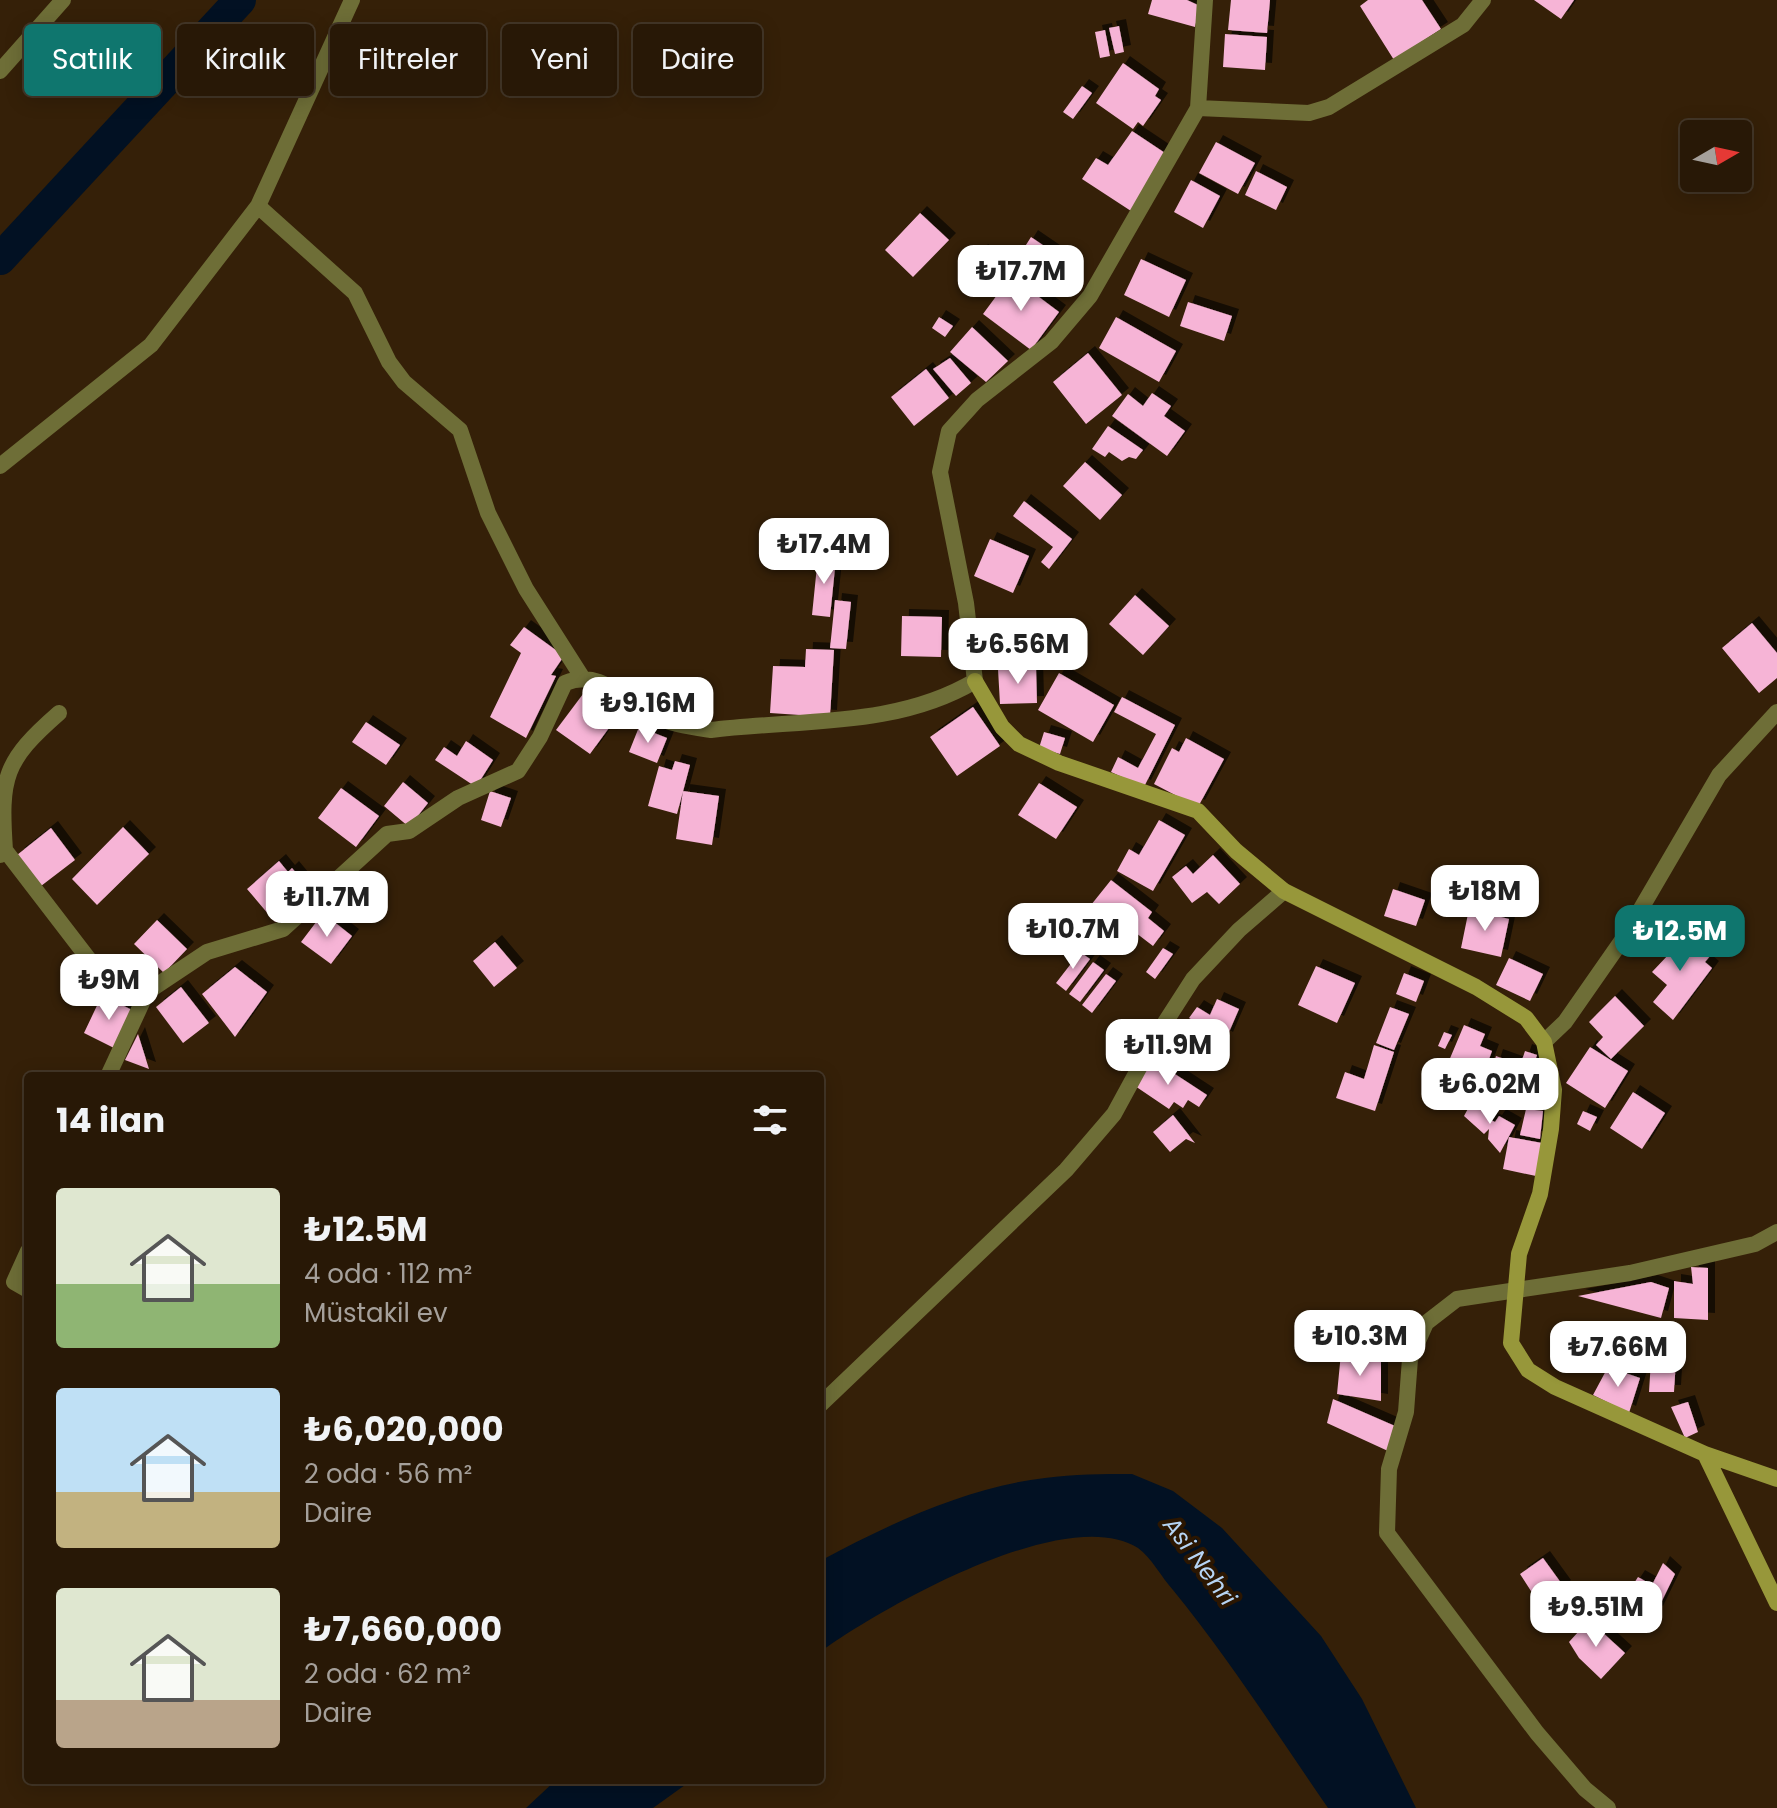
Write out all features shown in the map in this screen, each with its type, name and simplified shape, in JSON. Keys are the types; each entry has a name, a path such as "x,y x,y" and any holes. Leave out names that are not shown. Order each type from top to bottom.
{"street":[{"path":"0,71 63,0"},
{"path":"0,466 151,345 258,206 352,0"},
{"path":"1205,0 1198,108 1090,296 1051,342 977,400 949,431 940,472 966,603 975,681 1002,727 1019,744 1059,763 1198,811 1236,851 1284,891 1476,987 1526,1018 1544,1042 1554,1090 1540,1194 1519,1254 1511,1343 1528,1370 1555,1387 1705,1454 1777,1479"},
{"path":"1198,108 1309,113 1329,107 1463,25 1483,0"},
{"path":"258,206 355,293 389,362 404,382 460,430 488,513 526,589 582,677"},
{"path":"110,1072 147,992 207,952 283,929 387,834 409,831 467,793 518,771 540,737 565,683 582,677 613,686 650,714 683,726 711,730 902,713 949,697 975,681"},
{"path":"1544,1042 1565,1022 1625,936 1719,775 1777,712"},
{"path":"59,713 25,743 7,769 2,808 2,853 91,962 113,978 147,992"},
{"path":"824,1401 1066,1170 1114,1114 1157,1035 1193,979 1239,930 1284,891"},
{"path":"1608,1808 1585,1789 1537,1733 1387,1533 1389,1469 1406,1412 1410,1359 1426,1323 1457,1299 1514,1293 1644,1270 1755,1244 1777,1232"},
{"path":"24,1260 14,1282 24,1288"},
{"path":"1705,1454 1777,1600"}],"water":[{"name":"Asi Nehri","path":"1088,1474 1132,1474 1173,1491 1222,1528 1321,1636 1362,1699 1416,1808 1328,1808 1234,1670 1152,1562 1138,1548 1106,1537 1067,1539 1022,1549 975,1566 885,1611 824,1649 824,1559 901,1521 958,1498 1016,1483"},
{"path":"552,1784 686,1784 653,1808 526,1808"}],"building":[{"path":"1152,0 1187,0 1200,6 1195,27 1148,14"},
{"path":"1231,0 1270,0 1267,33 1228,30"},
{"path":"1368,0 1422,0 1441,29 1394,60 1360,6"},
{"path":"1534,0 1574,0 1561,19"},
{"path":"1119,26 1124,52 1115,54 1109,28"},
{"path":"1105,30 1110,56 1100,58 1095,32"},
{"path":"1225,34 1267,37 1265,70 1223,67"},
{"path":"1123,63 1159,89 1155,96 1161,100 1143,126 1138,122 1133,129 1096,103"},
{"path":"1082,86 1092,93 1073,119 1063,112"},
{"path":"1132,131 1168,155 1131,211 1082,179 1096,158 1108,165"},
{"path":"1216,142 1255,163 1238,194 1199,173"},
{"path":"1256,171 1287,187 1276,210 1245,195"},
{"path":"1191,180 1220,196 1203,228 1174,212"},
{"path":"920,213 949,240 913,277 885,250"},
{"path":"1031,237 1072,265 1053,291 1014,264"},
{"path":"981,251 1003,268 993,282 971,264"},
{"path":"1141,259 1186,280 1169,317 1124,295"},
{"path":"1011,276 1059,312 1031,350 983,314"},
{"path":"1188,302 1232,316 1224,341 1180,326"},
{"path":"939,317 953,326 945,337 932,328"},
{"path":"1116,317 1176,351 1159,382 1099,348"},
{"path":"972,327 1008,361 986,382 950,352"},
{"path":"1088,353 1122,395 1086,424 1053,382"},
{"path":"950,358 971,383 956,396 933,369"},
{"path":"926,369 949,398 914,426 891,397"},
{"path":"1152,393 1171,406 1164,416 1185,431 1167,456 1112,416 1128,394 1143,406"},
{"path":"1108,426 1143,450 1136,459 1129,457 1122,461 1109,452 1105,457 1092,449"},
{"path":"1085,462 1122,495 1100,520 1063,486"},
{"path":"1024,501 1072,539 1049,569 1041,562 1053,547 1013,516"},
{"path":"990,539 1029,556 1013,593 974,576"},
{"path":"818,556 836,558 830,617 812,615"},
{"path":"1135,595 1169,626 1143,655 1109,624"},
{"path":"835,600 851,602 846,649 830,648"},
{"path":"902,616 942,617 941,657 901,656"},
{"path":"1752,623 1777,653 1777,678 1759,693 1722,648"},
{"path":"524,627 564,656 551,675 556,676 526,738 490,717 521,653 510,645"},
{"path":"806,649 834,650 830,717 770,713 773,666 805,667"},
{"path":"1036,667 1037,703 1000,704 998,669"},
{"path":"1059,673 1114,705 1093,742 1038,710"},
{"path":"589,686 622,710 590,754 556,730"},
{"path":"1122,697 1175,725 1144,787 1111,772 1118,757 1138,768 1156,734 1114,712"},
{"path":"973,707 1000,746 957,776 930,737"},
{"path":"366,722 400,745 386,765 352,742"},
{"path":"639,727 667,738 657,763 629,752"},
{"path":"1044,732 1065,738 1060,754 1039,748"},
{"path":"1186,738 1224,759 1198,807 1154,784 1172,748 1179,752"},
{"path":"466,741 493,760 476,787 435,760 444,747 457,756"},
{"path":"675,761 690,765 677,814 648,806 659,766 672,770"},
{"path":"403,782 428,803 409,827 384,806"},
{"path":"1039,783 1077,807 1056,839 1018,815"},
{"path":"341,788 379,816 356,847 318,818"},
{"path":"490,791 511,798 501,827 481,820"},
{"path":"683,791 719,796 712,845 676,839"},
{"path":"1159,820 1185,835 1153,891 1117,871 1129,849 1139,855"},
{"path":"123,827 149,854 97,905 72,879"},
{"path":"51,828 75,860 41,886 17,855"},
{"path":"1213,855 1240,884 1219,904 1207,892 1192,903 1172,877 1186,866 1193,874"},
{"path":"279,861 288,872 292,868 311,891 275,922 247,889"},
{"path":"1111,880 1152,912 1148,918 1164,931 1153,946 1136,933 1132,938 1091,905"},
{"path":"1393,889 1425,900 1416,926 1384,916"},
{"path":"1469,909 1509,919 1501,957 1461,948"},
{"path":"323,913 352,936 331,964 301,942"},
{"path":"157,920 187,949 164,973 134,944"},
{"path":"1675,928 1710,956 1705,962 1712,968 1673,1020 1653,1002 1667,985 1652,972 1670,953 1664,942"},
{"path":"495,942 517,968 494,987 473,961"},
{"path":"1163,948 1173,954 1155,979 1146,972"},
{"path":"1080,952 1090,959 1066,991 1056,983"},
{"path":"1509,958 1543,974 1530,1001 1496,985"},
{"path":"1093,962 1104,970 1080,1002 1069,994"},
{"path":"1316,966 1355,983 1337,1023 1298,1005"},
{"path":"235,967 267,992 235,1037 202,994"},
{"path":"1404,973 1424,981 1416,1002 1396,994"},
{"path":"1106,974 1116,981 1092,1013 1082,1005"},
{"path":"181,987 209,1023 183,1043 156,1007"},
{"path":"102,995 134,1011 116,1049 84,1033"},
{"path":"1615,996 1644,1026 1611,1059 1596,1045 1603,1037 1589,1022"},
{"path":"1217,999 1239,1009 1226,1039 1189,1018 1197,1007 1210,1015"},
{"path":"1390,1007 1409,1014 1394,1050 1376,1043"},
{"path":"1464,1025 1485,1034 1480,1046 1492,1051 1478,1089 1443,1075"},
{"path":"1444,1032 1452,1035 1445,1049 1438,1046"},
{"path":"138,1034 149,1069 125,1060"},
{"path":"1374,1045 1394,1052 1375,1111 1336,1098 1345,1072 1364,1079"},
{"path":"1590,1047 1628,1071 1605,1108 1566,1083"},
{"path":"1525,1051 1537,1055 1533,1067 1521,1063"},
{"path":"1496,1056 1543,1073 1532,1104 1490,1089 1483,1107 1474,1101 1481,1086 1486,1088"},
{"path":"1152,1059 1207,1095 1199,1107 1188,1100 1183,1108 1174,1102 1169,1109 1135,1086"},
{"path":"1633,1092 1665,1113 1642,1149 1610,1128"},
{"path":"1471,1103 1493,1116 1491,1120 1495,1122 1499,1116 1515,1125 1500,1153 1488,1139 1489,1129 1484,1134 1464,1116"},
{"path":"1526,1109 1543,1111 1540,1139 1520,1135"},
{"path":"1583,1111 1597,1117 1590,1131 1577,1124"},
{"path":"1173,1115 1195,1143 1186,1139 1170,1152 1153,1132"},
{"path":"1509,1137 1542,1143 1536,1176 1503,1169"},
{"path":"1691,1267 1708,1268 1708,1320 1674,1318 1674,1281 1693,1284"},
{"path":"1651,1282 1669,1288 1661,1318 1578,1296"},
{"path":"1341,1353 1381,1361 1381,1401 1337,1394"},
{"path":"1676,1359 1674,1392 1649,1392 1651,1360"},
{"path":"1608,1367 1640,1378 1629,1413 1593,1395"},
{"path":"1333,1399 1395,1426 1388,1451 1327,1423"},
{"path":"1688,1402 1698,1432 1685,1438 1671,1407"},
{"path":"1543,1558 1564,1587 1540,1605 1520,1574"},
{"path":"1663,1563 1675,1574 1656,1613 1627,1594 1638,1577 1652,1585"},
{"path":"1589,1620 1625,1653 1601,1679 1579,1658 1569,1642"}],"waterway":[{"path":"0,259 240,0"}]}
